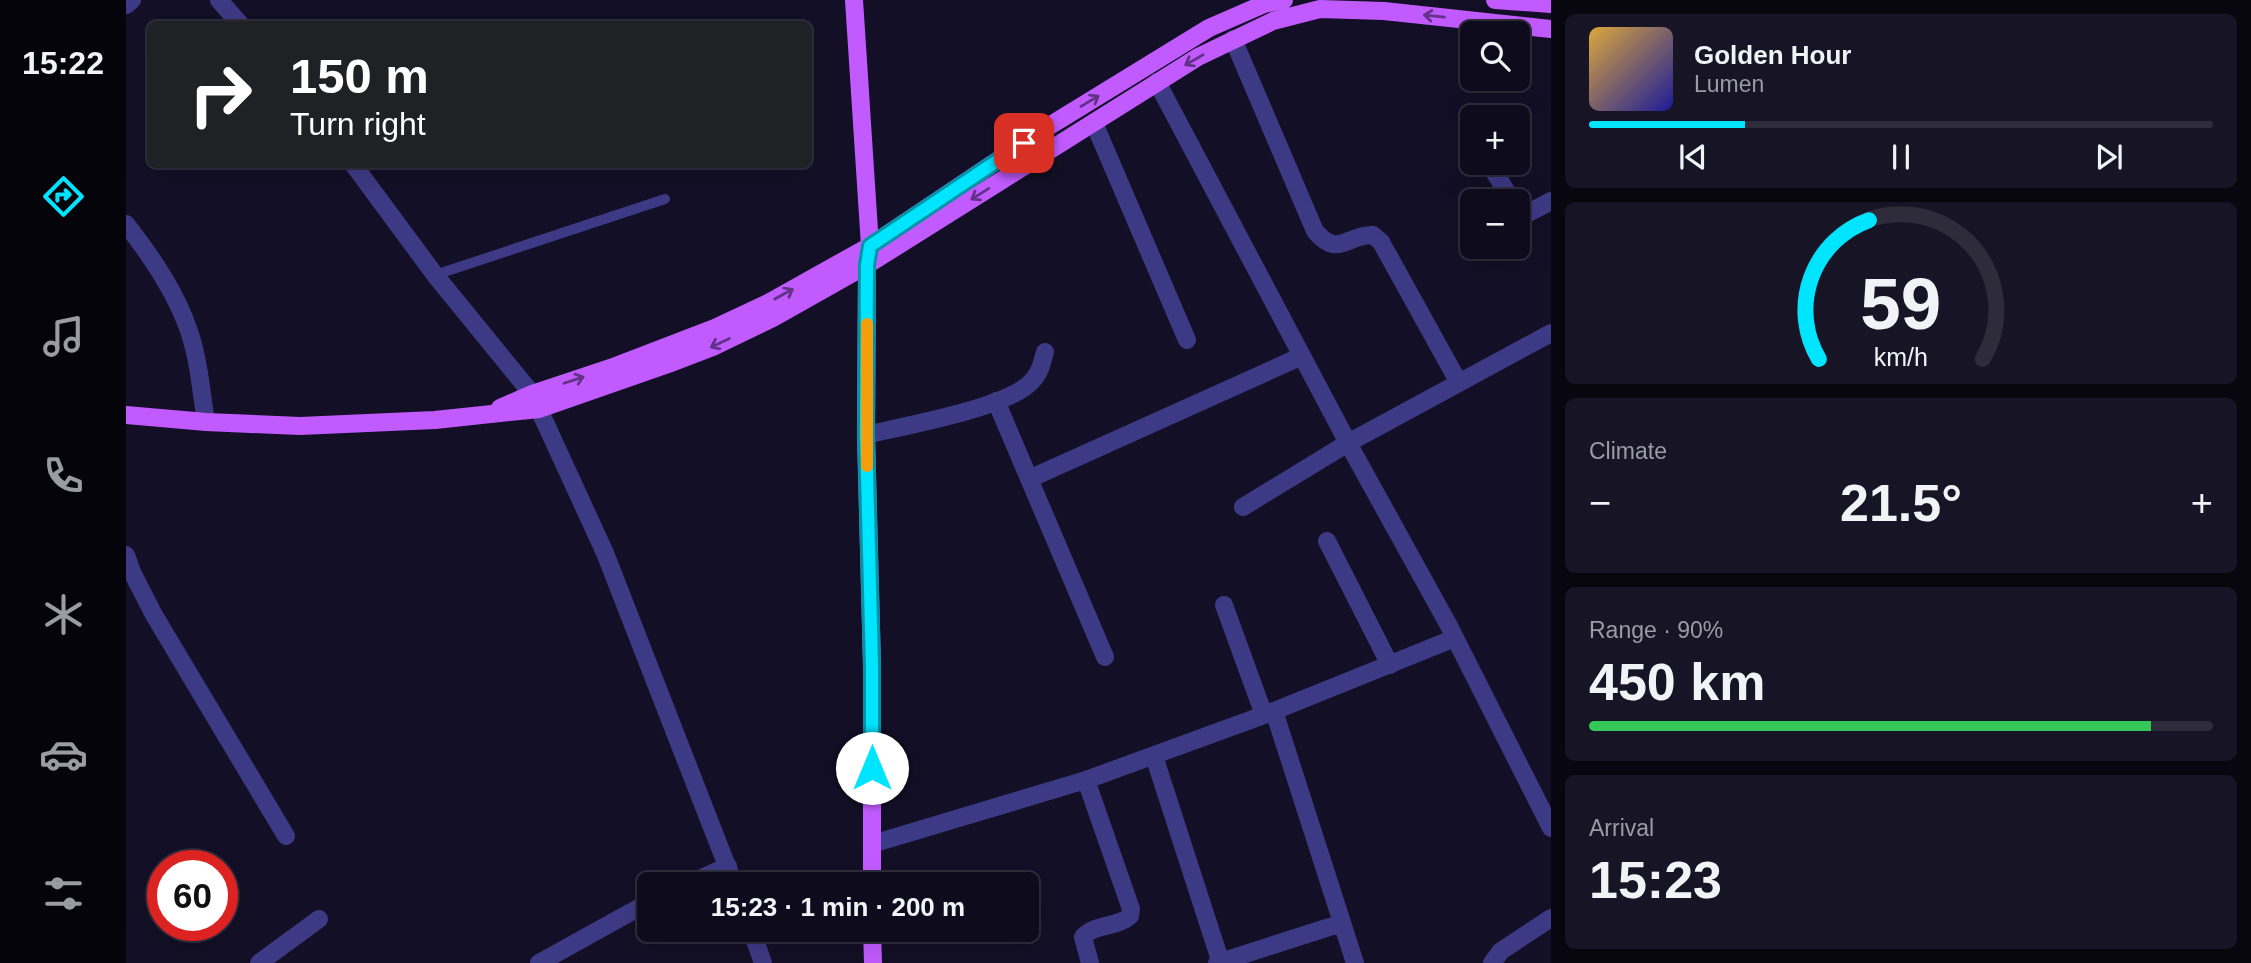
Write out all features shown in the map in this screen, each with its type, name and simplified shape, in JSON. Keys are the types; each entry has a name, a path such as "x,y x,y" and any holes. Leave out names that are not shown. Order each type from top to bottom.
{"main road":[{"path":"854,0 870,246 867,265 866,435 872,666 872,872"},
{"path":"536,401 616,366 715,328 768,303 870,246 1046,128 1209,28 1264,4 1284,0"},
{"path":"1496,0 1551,4"},
{"path":"126,415 300,426 435,420 488,413 605,388 715,346 773,318 867,265 1157,82 1233,39 1273,21 1320,9 1384,10 1551,29"},
{"path":"873,942 873,963"}],"street":[{"path":"126,5 132,0"},
{"path":"219,0 237,21"},
{"path":"1233,39 1315,231 1322,240 1331,245 1342,245 1364,235 1373,235 1381,242 1459,383"},
{"path":"1157,82 1348,443 1455,638 1551,828"},
{"path":"1094,123 1187,340"},
{"path":"356,168 435,275 536,401 605,553 730,872"},
{"path":"1530,208 1551,201"},
{"path":"126,224 163,276 189,329 206,422"},
{"path":"1243,508 1348,443 1551,333"},
{"path":"866,435 976,408 1020,392 1041,368 1045,352"},
{"path":"1029,479 1302,356"},
{"path":"996,401 1105,657"},
{"path":"1327,541 1390,664"},
{"path":"128,568 286,835"},
{"path":"1224,605 1269,713 1355,963"},
{"path":"872,844 1086,780 1154,756 1455,638"},
{"path":"1154,756 1219,963 1342,923"},
{"path":"1086,780 1131,909 1130,916 1124,921 1089,930 1083,937 1090,963"},
{"path":"715,872 728,866"},
{"path":"539,963 637,909"},
{"path":"1492,963 1501,951 1551,918"},
{"path":"259,963 319,919"},
{"path":"756,942 763,963"}],"lane":[{"path":"435,275 665,199"}],"slow traffic":[{"path":"867,324 867,466"}],"route":[{"path":"872,768 866,435 867,265 870,246 1024,143"}]}
